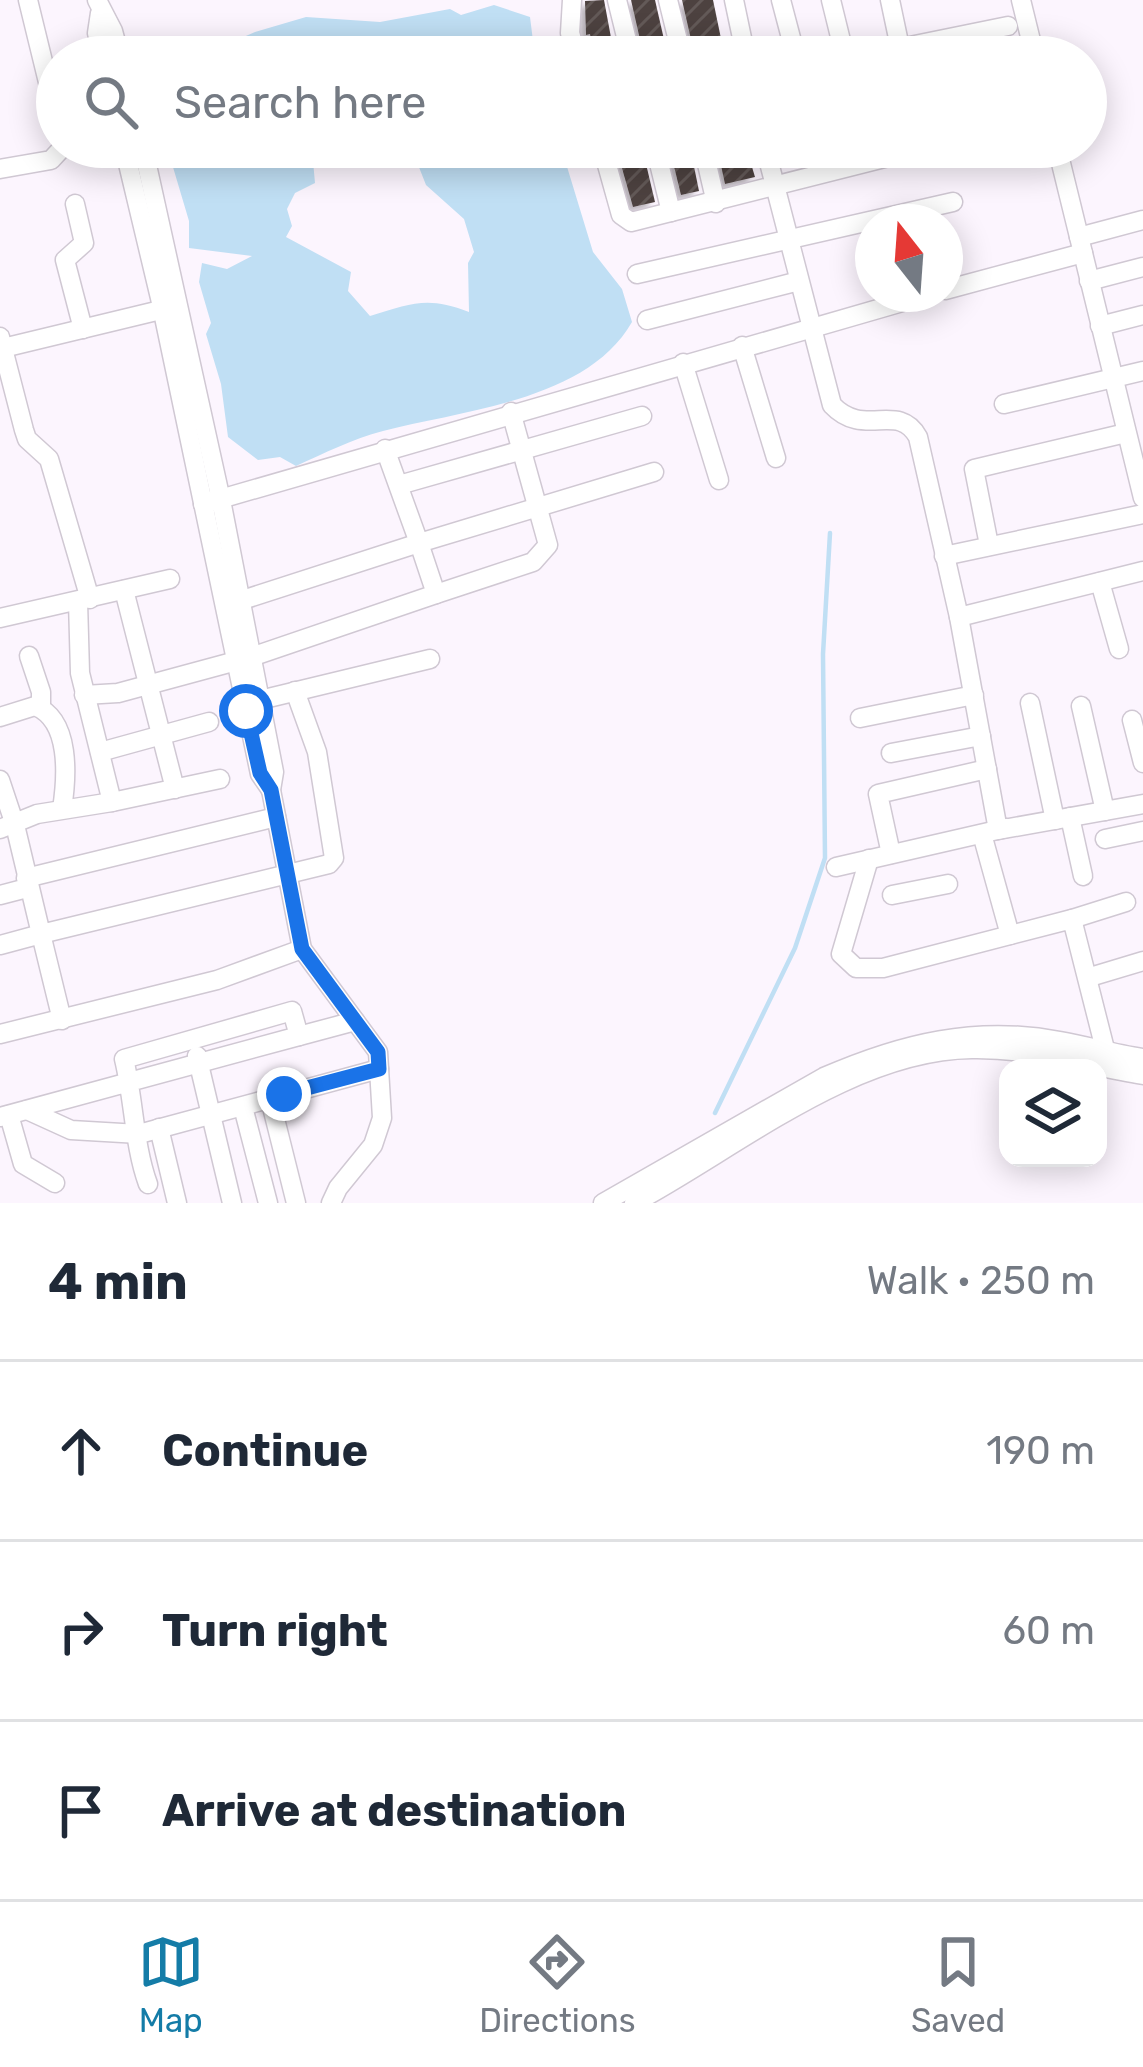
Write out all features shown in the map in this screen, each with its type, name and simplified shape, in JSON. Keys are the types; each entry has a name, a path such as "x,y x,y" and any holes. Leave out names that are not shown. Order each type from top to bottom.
{"street":[{"path":"28,0 37,36"},
{"path":"571,36 572,0"},
{"path":"617,0 626,36"},
{"path":"668,0 677,36"},
{"path":"734,0 742,36"},
{"path":"781,0 790,36"},
{"path":"831,0 840,36"},
{"path":"890,0 898,36"},
{"path":"1021,0 1030,36"},
{"path":"98,36 99,6"},
{"path":"99,6 114,36"},
{"path":"966,36 1007,26"},
{"path":"0,169 36,163"},
{"path":"130,168 171,308"},
{"path":"147,168 243,658 260,773 271,790"},
{"path":"608,168 622,219 631,222 848,168"},
{"path":"660,168 671,212"},
{"path":"708,168 716,202"},
{"path":"770,168 829,398 837,410 855,421 894,420 915,430 959,617 998,830 1006,829"},
{"path":"1062,168 1143,498"},
{"path":"637,274 953,202"},
{"path":"75,204 84,243 65,260 83,329"},
{"path":"963,284 1143,220"},
{"path":"1090,281 1143,267"},
{"path":"647,320 799,281"},
{"path":"112,802 80,673 84,600 54,472 49,459 27,439 2,343 171,308"},
{"path":"212,502 862,312"},
{"path":"1100,326 1143,315"},
{"path":"742,346 776,458"},
{"path":"683,363 719,480"},
{"path":"1004,404 1143,371"},
{"path":"84,695 118,693 243,658 538,557 548,539 511,412"},
{"path":"399,485 642,416"},
{"path":"989,544 974,469 1126,433"},
{"path":"386,448 436,594"},
{"path":"232,603 654,472"},
{"path":"944,556 1143,514"},
{"path":"959,617 1143,572"},
{"path":"0,618 170,579"},
{"path":"1100,582 1119,649"},
{"path":"124,590 176,789"},
{"path":"29,656 41,706 67,758 62,809"},
{"path":"243,658 260,700 274,772 271,790 302,949 378,1052 382,1118 373,1145 338,1187 331,1203"},
{"path":"260,700 430,659"},
{"path":"0,944 329,864 334,858 317,752 295,692"},
{"path":"860,718 974,695"},
{"path":"1030,704 1083,876"},
{"path":"0,717 41,706"},
{"path":"1081,706 1105,811"},
{"path":"1132,720 1143,763"},
{"path":"100,752 209,722"},
{"path":"891,753 981,736"},
{"path":"891,854 878,794 987,770"},
{"path":"8,827 37,814 220,779"},
{"path":"0,780 8,827 62,1020"},
{"path":"836,867 1143,804"},
{"path":"0,895 27,883 276,817"},
{"path":"1105,839 1143,831"},
{"path":"982,834 1010,935"},
{"path":"915,849 923,889"},
{"path":"869,859 841,954 856,968 883,968 1126,902"},
{"path":"892,895 948,884"},
{"path":"1072,919 1106,1053"},
{"path":"0,1034 218,980 302,949"},
{"path":"1090,977 1143,961"},
{"path":"148,1184 140,1163 124,1059 292,1011 299,1036"},
{"path":"12,1114 355,1021"},
{"path":"603,1203 791,1094 861,1060 914,1044 966,1034 1010,1035 1143,1058"},
{"path":"193,1040 232,1203"},
{"path":"634,1203 832,1088 937,1052 990,1049 1057,1054 1143,1075"},
{"path":"12,1114 71,1130 139,1134 379,1069"},
{"path":"270,1099 296,1203"},
{"path":"243,1107 268,1203"},
{"path":"12,1114 22,1164 56,1183"},
{"path":"159,1128 177,1203"}],"water":[{"path":"494,5 530,17 532,36 246,36 306,17 380,22 450,9 461,15"},
{"path":"173,168 314,168 315,183 295,193 287,209 292,226 286,237 351,272 348,291 370,316 420,303 469,312 468,263 474,252 464,219 426,185 419,168 567,168 593,252 622,289 632,322 612,349 555,386 372,434 296,466 280,457 258,460 228,437 221,384 206,334 211,323 199,282 202,263 227,269 252,256 189,248 189,221"}],"building":[{"path":"604,0 611,36 586,35 585,1"},
{"path":"631,0 655,0 663,36 639,36"},
{"path":"682,0 713,0 720,36 690,36"},
{"path":"622,168 647,168 655,202 633,207"},
{"path":"674,168 694,168 699,191 681,195"},
{"path":"722,168 752,168 755,177 725,184"}],"waterway":[{"path":"715,1113 795,948 825,858 823,654 830,533"}],"route":[{"path":"246,711 260,773 271,790 302,949 378,1052 379,1069 284,1094"}]}
